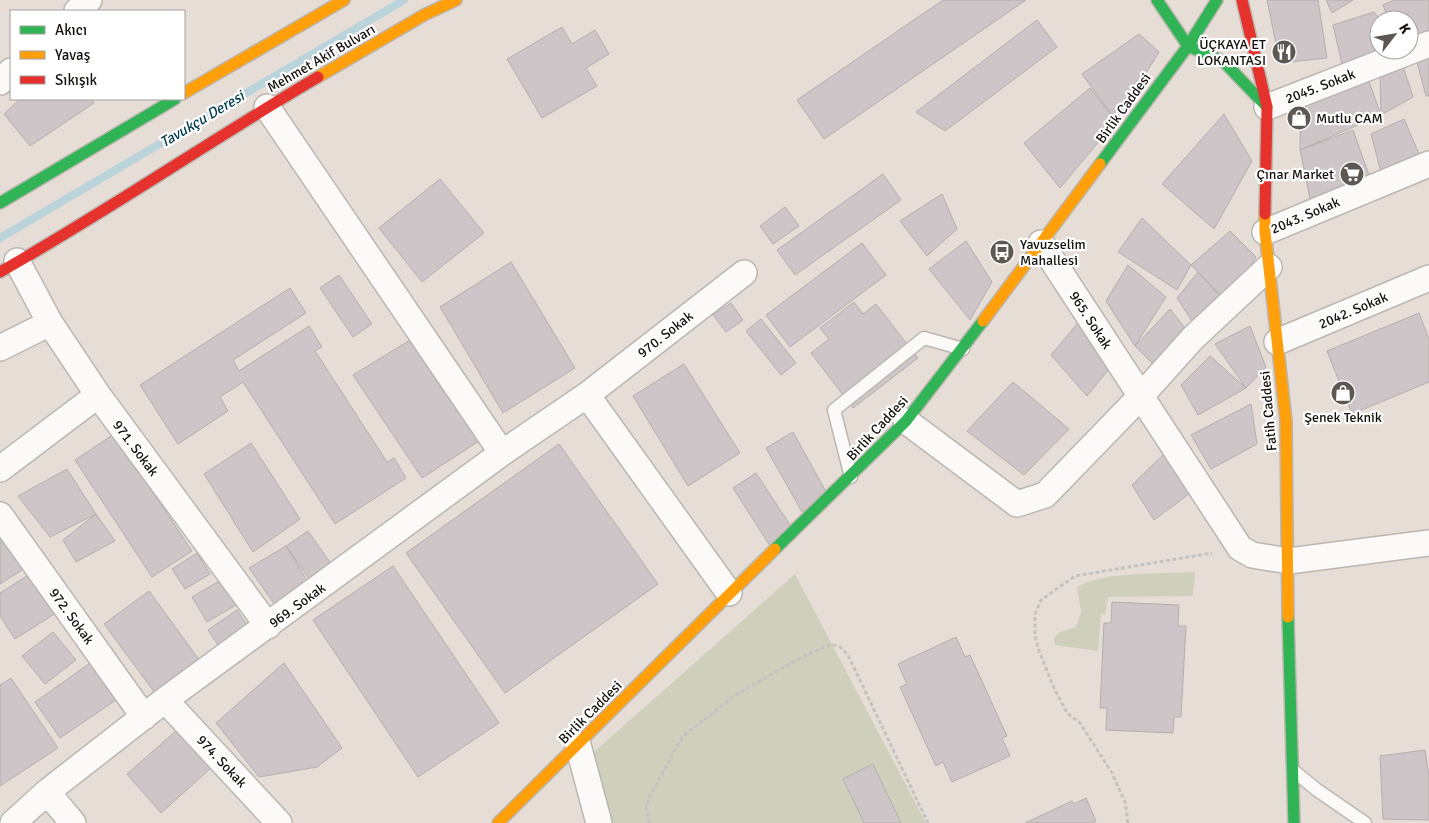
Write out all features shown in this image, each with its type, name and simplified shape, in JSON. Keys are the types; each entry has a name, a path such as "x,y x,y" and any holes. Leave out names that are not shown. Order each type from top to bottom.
{"main road":[{"path":"185,92 344,0"},
{"name":"Mehmet Akif Bulvarı","path":"8,267 71,232 267,107 424,16 456,0"},
{"path":"1157,0 1188,46 1224,62 1267,106"},
{"name":"Birlik Caddesi","path":"498,823 729,593 851,477 906,421 963,349 1188,46 1217,0"},
{"name":"Fatih Caddesi","path":"1242,0 1267,106 1265,232 1286,422 1289,561 1288,635 1294,823"},
{"path":"0,203 173,100"}],"street":[{"name":"2045. Sokak","path":"1267,106 1429,44"},
{"path":"0,82 10,72"},
{"path":"267,107 502,453"},
{"name":"2043. Sokak","path":"1265,232 1429,164"},
{"name":"965. Sokak","path":"1041,243 1240,548"},
{"path":"906,421 1017,504 1045,495 1141,396 1193,338 1269,266"},
{"name":"971. Sokak","path":"8,267 50,323 98,395 268,626"},
{"name":"970. Sokak","path":"587,395 744,273"},
{"name":"2042. Sokak","path":"1277,342 1429,278"},
{"path":"0,348 50,323"},
{"path":"0,468 98,395"},
{"path":"587,395 729,593"},
{"name":"969. Sokak","path":"13,823 47,792 165,700 502,453 587,395"},
{"name":"972. Sokak","path":"0,515 144,717"},
{"path":"1240,548 1252,555 1289,561 1429,542"},
{"name":"974. Sokak","path":"165,700 279,823"},
{"path":"578,745 599,823"},
{"path":"47,792 73,823"}],"lane":[{"path":"851,477 834,410 924,338 963,349"},
{"path":"1293,770 1317,790 1365,823"}],"path":[{"path":"1128,823 1125,802 1112,773 1080,724 1067,713 1054,688 1035,636 1035,614 1041,600 1075,576 1240,548"},
{"path":"649,823 646,809 649,798 680,741 686,734 734,696 798,659 831,644 840,647 848,655 928,823"}],"green space":[{"path":"1195,572 1193,596 1108,597 1105,615 1101,614 1098,651 1055,645 1054,638 1060,632 1076,627 1081,612 1077,587 1102,578 1117,576"},
{"path":"795,574 926,823 610,823 594,752"}],"building":[{"path":"943,0 1026,0 824,139 797,100"},
{"path":"1267,0 1318,0 1327,58 1280,63"},
{"path":"1326,0 1353,0 1332,13"},
{"path":"1394,0 1429,0 1429,34 1419,38 1419,10 1385,10 1383,5"},
{"path":"1369,14 1369,55 1342,64 1333,25"},
{"path":"1037,20 1057,47 945,131 916,112"},
{"path":"562,27 572,44 595,30 609,54 586,68 597,86 542,118 507,59"},
{"path":"1139,34 1159,52 1116,121 1082,74"},
{"path":"1429,56 1429,96 1426,96 1417,62"},
{"path":"1402,63 1413,97 1381,115 1380,76"},
{"path":"1367,76 1381,115 1300,150 1301,107"},
{"path":"1090,88 1116,121 1060,188 1024,143"},
{"path":"19,100 92,100 94,103 30,146 4,114"},
{"path":"1224,114 1252,161 1214,229 1162,184"},
{"path":"1404,119 1423,163 1383,180 1371,134"},
{"path":"1353,130 1370,178 1311,203 1300,150"},
{"path":"883,174 901,200 795,275 777,250"},
{"path":"440,179 484,233 422,282 379,228"},
{"path":"942,194 957,229 927,256 900,221"},
{"path":"785,207 799,226 773,244 760,226"},
{"path":"1142,218 1191,265 1177,290 1118,252"},
{"path":"1230,231 1256,257 1229,304 1191,265"},
{"path":"966,241 992,282 970,320 929,269"},
{"path":"862,243 886,275 790,347 766,315"},
{"path":"511,262 575,368 503,413 440,307"},
{"path":"1128,265 1166,297 1135,346 1106,301"},
{"path":"1198,272 1222,298 1194,324 1177,298"},
{"path":"339,275 372,324 353,337 320,288"},
{"path":"290,288 306,313 233,360 239,371 309,326 322,347 315,351 387,462 394,458 406,478 335,524 243,382 220,397 228,411 178,444 140,385"},
{"path":"854,302 863,314 876,304 918,358 853,408 811,353 829,339 820,328"},
{"path":"731,303 743,320 726,332 713,315"},
{"path":"1170,309 1193,338 1152,363 1135,346"},
{"path":"1419,313 1429,339 1429,382 1352,414 1327,351"},
{"path":"1082,318 1114,363 1087,396 1051,355"},
{"path":"761,319 796,363 781,375 746,331"},
{"path":"1250,326 1266,367 1246,388 1215,344"},
{"path":"415,337 479,441 422,478 353,375"},
{"path":"1210,356 1246,388 1198,415 1181,385"},
{"path":"684,364 740,453 688,486 633,396"},
{"path":"1013,382 1069,429 1024,475 967,431"},
{"path":"1251,404 1257,444 1211,469 1191,435"},
{"path":"793,432 829,497 802,512 766,448"},
{"path":"114,434 192,551 152,577 75,460"},
{"path":"251,443 300,519 253,552 204,474"},
{"path":"559,444 658,584 505,693 406,553"},
{"path":"1168,450 1197,488 1154,520 1132,485"},
{"path":"67,469 96,514 50,537 18,496"},
{"path":"756,473 794,531 770,546 733,488"},
{"path":"96,514 115,541 76,562 63,540"},
{"path":"0,518 30,565 0,584"},
{"path":"308,531 332,565 310,580 286,546"},
{"path":"286,546 308,582 275,605 249,568"},
{"path":"197,553 210,574 185,589 172,569"},
{"path":"393,566 499,723 418,777 313,620"},
{"path":"33,572 59,611 15,639 0,616 0,593"},
{"path":"226,577 241,602 207,622 192,597"},
{"path":"149,591 203,665 158,697 104,624"},
{"path":"1112,602 1179,605 1178,626 1186,626 1181,717 1174,717 1173,733 1106,730 1107,708 1100,708 1104,623 1111,623"},
{"path":"237,610 251,630 222,651 208,630"},
{"path":"53,632 76,660 45,684 22,656"},
{"path":"956,637 965,657 970,655 1007,736 1002,738 1010,756 952,782 943,762 936,766 900,687 907,684 898,664"},
{"path":"93,661 119,698 60,738 35,702"},
{"path":"284,663 342,748 317,767 259,777 216,723"},
{"path":"11,678 58,748 0,786 0,685"},
{"path":"177,730 211,768 161,813 127,774"},
{"path":"1425,750 1429,777 1429,820 1383,819 1380,756"},
{"path":"873,764 901,823 864,823 843,779"},
{"path":"1086,798 1096,821 1093,823 1025,823 1072,801 1074,804"}],"waterway":[{"name":"Tavukçu Deresi","path":"0,238 404,0"}],"traffic: fast":[{"path":"1157,0 1188,46 1224,62 1267,107"},
{"path":"1100,164 1188,46 1217,0"},
{"path":"0,203 173,100"},
{"path":"775,549 906,421 983,321"},
{"path":"1288,617 1294,823"}],"traffic: slow":[{"path":"185,92 344,0"},
{"path":"318,77 424,15 456,0"},
{"path":"983,321 1100,164"},
{"path":"1265,214 1265,232 1286,421 1288,617"},
{"path":"498,823 775,549"}],"traffic: jam":[{"path":"1242,0 1267,107 1265,214"},
{"path":"0,272 80,225 318,77"}],"place":[{"name":"ÜÇKAYA ET LOKANTASI","path":"1284,52"},
{"name":"Mutlu CAM","path":"1299,118"},
{"name":"Çınar Market","path":"1352,174"},
{"name":"Yavuzselim Mahallesi","path":"1002,252"},
{"name":"Şenek Teknik","path":"1343,393"}]}
